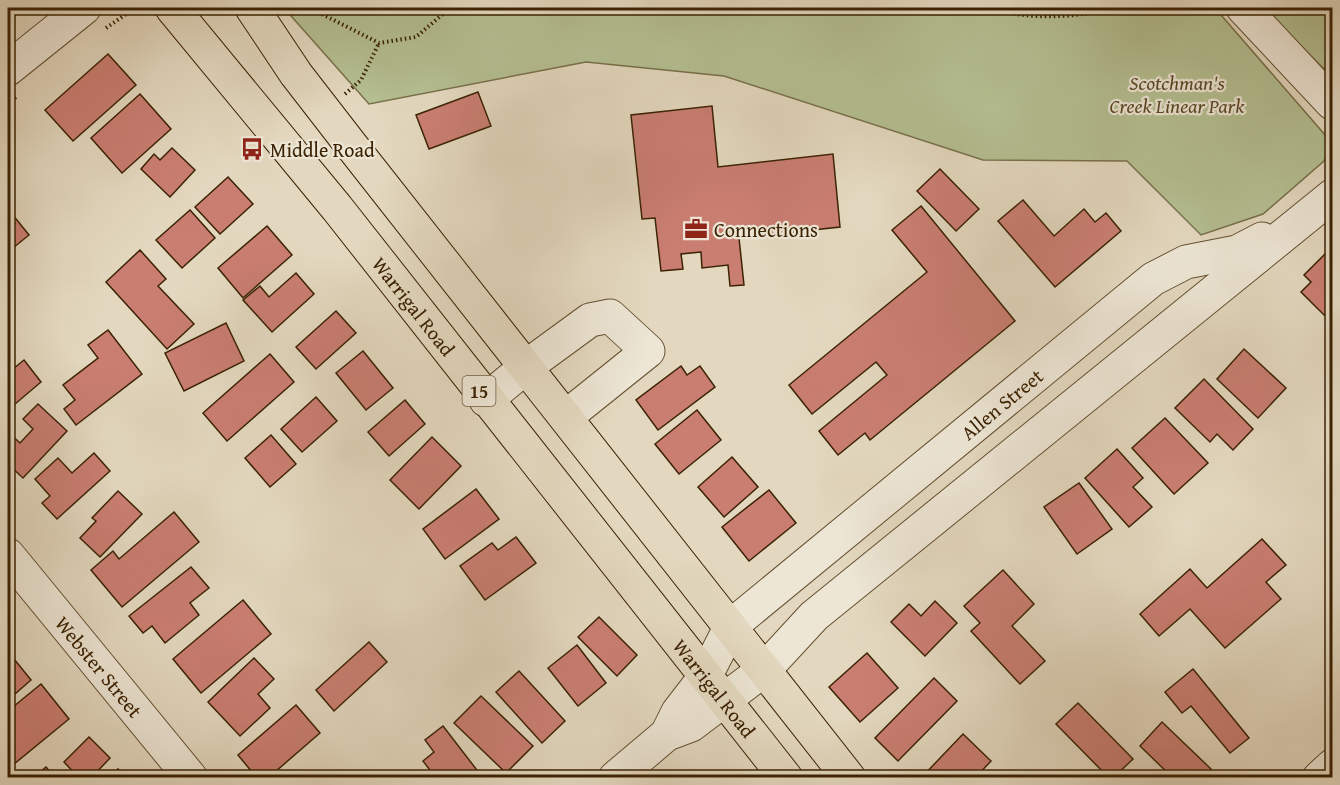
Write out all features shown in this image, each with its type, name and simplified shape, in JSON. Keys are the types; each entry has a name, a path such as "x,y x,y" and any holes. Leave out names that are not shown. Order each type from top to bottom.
{"highway":[{"name":"Warrigal Road","path":"172,8 337,208 486,400 786,777"},
{"path":"252,8 310,92 849,777"}],"street":[{"path":"8,69 84,8"},
{"path":"1243,8 1332,103"},
{"name":"Allen Street","path":"715,689 731,626 1144,286 1169,269 1186,262 1237,252 1253,245 1332,177"},
{"path":"615,777 667,734 691,725 715,689 765,669 814,615 1332,196"},
{"path":"1169,269 1198,303"},
{"path":"486,400 527,366 590,320 610,316 648,351 567,416"},
{"name":"Webster Street","path":"8,555 191,777"},
{"path":"768,596 798,633"},
{"path":"1319,777 1332,766"}],"path":[{"path":"310,8 379,43 416,37 450,8"},
{"path":"987,8 1005,13 1054,17 1116,8"},
{"path":"345,94 361,80 379,43"}],"green space":[{"name":"Scotchman's Creek Linear Park","path":"284,8 1215,8 1332,143 1324,161 1263,214 1201,235 1127,161 983,160 724,76 586,62 369,104"},
{"path":"1263,8 1332,8 1332,77"}],"building":[{"path":"108,54 136,85 73,141 45,110"},
{"path":"478,92 491,126 429,149 416,115"},
{"path":"140,94 171,129 122,173 91,138"},
{"path":"712,106 718,167 833,154 840,227 739,238 744,285 730,286 728,265 702,268 701,252 681,254 683,269 661,271 655,218 642,219 631,115"},
{"path":"172,148 195,170 170,197 141,169 154,154 160,160"},
{"path":"940,169 979,209 956,231 917,191"},
{"path":"228,177 253,204 220,234 195,207"},
{"path":"1023,200 1054,236 1084,209 1095,222 1106,213 1121,231 1055,287 998,221"},
{"path":"921,206 1015,321 870,440 865,433 838,455 819,431 887,375 876,362 812,414 789,385 927,272 892,230"},
{"path":"8,209 29,235 8,252"},
{"path":"190,210 215,238 182,268 156,240"},
{"path":"267,226 292,255 243,298 218,268"},
{"path":"1332,247 1332,310 1326,317 1301,292 1311,282 1304,275"},
{"path":"140,250 166,279 158,286 194,324 167,349 106,282"},
{"path":"296,273 314,294 272,332 243,300 260,286 269,297"},
{"path":"336,311 356,333 316,369 296,347"},
{"path":"226,323 244,361 184,391 165,353"},
{"path":"108,330 142,374 76,425 64,409 75,400 63,385 98,358 88,345"},
{"path":"1244,349 1286,388 1258,418 1217,379"},
{"path":"363,351 393,388 366,410 336,373"},
{"path":"270,354 294,382 227,441 203,413"},
{"path":"24,360 41,382 8,410 8,373"},
{"path":"681,366 687,375 700,366 715,387 658,430 636,400"},
{"path":"1204,379 1253,429 1233,450 1217,434 1210,442 1175,408"},
{"path":"316,397 337,421 302,452 281,429"},
{"path":"405,400 425,424 389,456 368,432"},
{"path":"38,404 67,431 23,478 8,464 8,432 20,443 33,429 23,419"},
{"path":"697,410 721,440 679,474 655,444"},
{"path":"1165,418 1208,463 1174,494 1132,448"},
{"path":"271,435 296,464 270,487 245,458"},
{"path":"432,437 461,466 419,509 390,480"},
{"path":"1117,449 1143,478 1133,487 1152,507 1129,527 1085,478"},
{"path":"94,453 110,471 57,519 42,503 50,496 35,479 58,458 72,473"},
{"path":"732,457 758,487 724,517 698,487"},
{"path":"1079,483 1112,529 1077,554 1044,507"},
{"path":"476,489 499,519 445,559 423,529"},
{"path":"769,490 796,523 749,561 722,527"},
{"path":"118,491 142,514 100,557 80,538 96,521 92,518"},
{"path":"174,512 199,542 122,607 91,570 113,551 119,559"},
{"path":"516,537 536,563 485,600 460,566 492,543 498,550"},
{"path":"1262,539 1286,565 1266,582 1281,599 1225,648 1190,609 1159,636 1140,614 1190,569 1207,588"},
{"path":"191,567 209,588 190,603 199,615 165,643 152,626 143,633 129,616"},
{"path":"1003,570 1034,604 1012,626 1045,661 1020,684 971,631 980,623 964,606"},
{"path":"243,600 271,634 201,693 173,659"},
{"path":"935,601 957,623 925,656 891,622 909,604 921,616"},
{"path":"599,617 637,655 617,676 578,637"},
{"path":"369,642 387,662 334,711 316,690"},
{"path":"577,645 606,683 578,706 548,668"},
{"path":"867,653 898,688 860,722 829,687"},
{"path":"10,654 31,680 8,700 8,655"},
{"path":"254,658 274,679 258,694 270,708 240,736 208,702"},
{"path":"1193,669 1249,738 1230,753 1191,706 1182,713 1165,692"},
{"path":"519,671 565,721 542,743 496,692"},
{"path":"934,678 957,701 898,761 875,738"},
{"path":"41,684 69,719 8,769 8,711"},
{"path":"481,696 533,746 506,773 454,723"},
{"path":"1078,703 1133,759 1113,778 1109,778 1056,724"},
{"path":"296,705 320,733 268,778 257,778 238,755"},
{"path":"1162,722 1211,769 1203,778 1173,778 1140,746"},
{"path":"443,726 483,778 436,778 423,761 434,752 425,740"},
{"path":"963,734 991,761 975,778 921,778"},
{"path":"89,737 110,758 91,778 79,778 64,762"},
{"path":"46,767 55,778 33,778"},
{"path":"118,769 125,778 109,778"}],"place":[{"name":"Middle Road","path":"252,149"},
{"name":"Connections","path":"696,229"}]}
